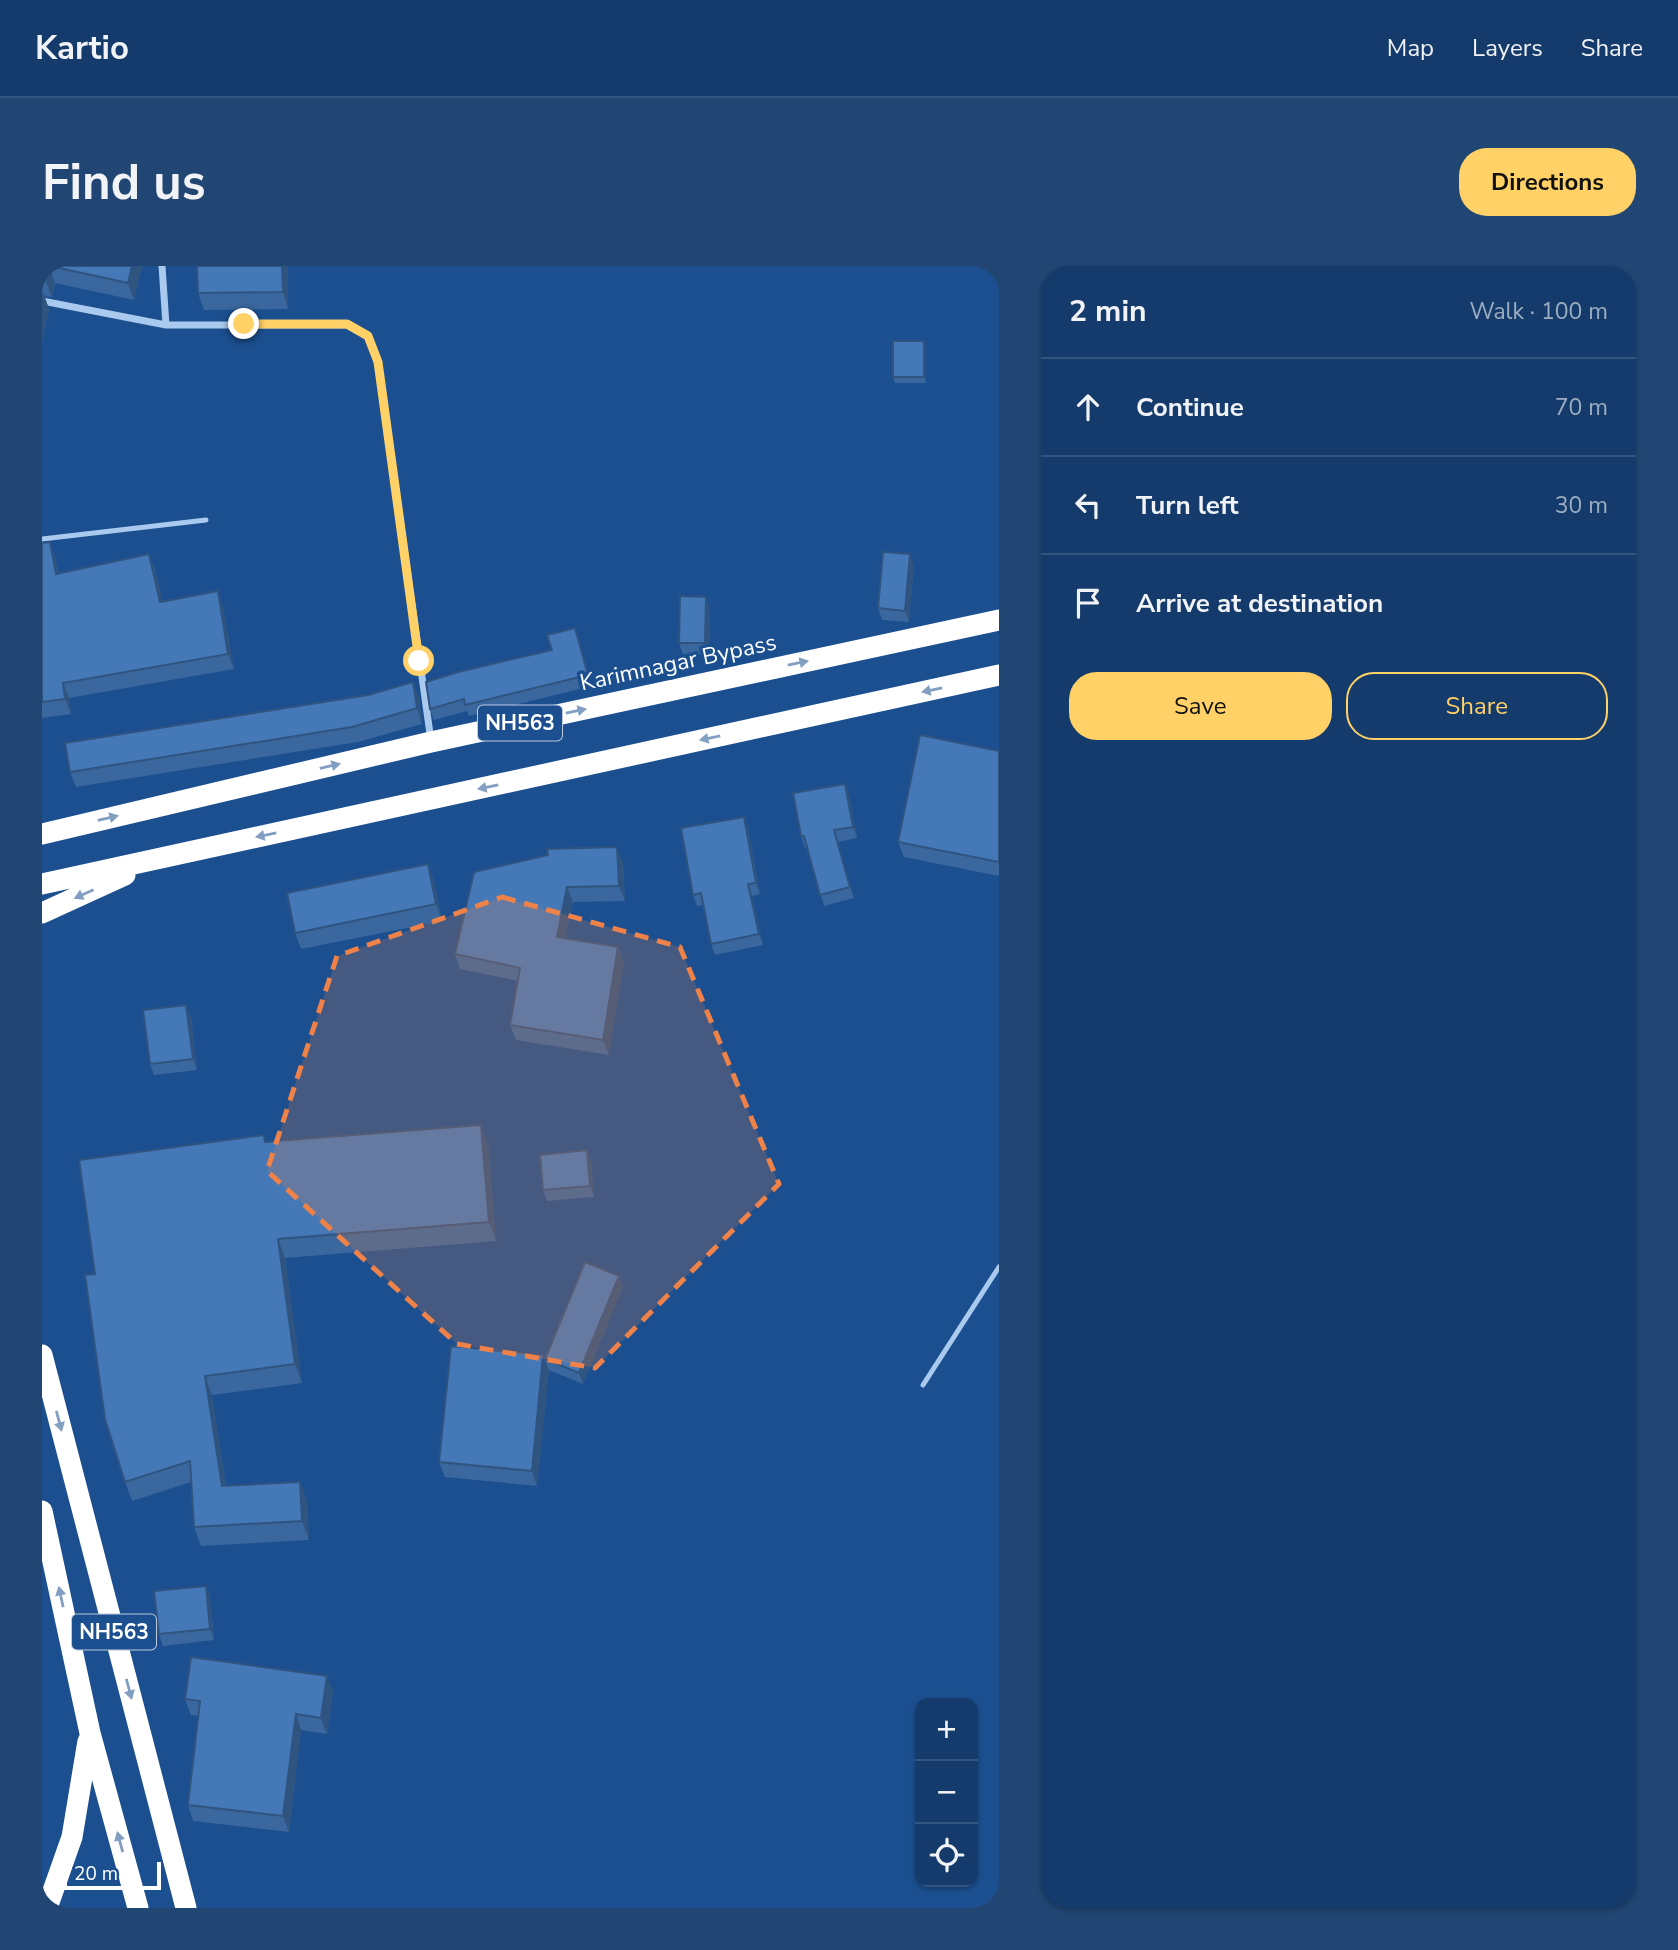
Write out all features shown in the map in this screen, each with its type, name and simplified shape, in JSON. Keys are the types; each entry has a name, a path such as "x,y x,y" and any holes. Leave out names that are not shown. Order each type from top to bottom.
{"highway":[{"name":"Karimnagar Bypass","path":"42,834 431,742 999,620"},
{"name":"NH563","path":"42,884 999,675"},
{"path":"42,913 169,856"},
{"name":"NH563","path":"42,1355 187,1908"},
{"name":"NH563","path":"42,1511 90,1733 138,1908"},
{"path":"46,1899 72,1836 90,1733"}],"street":[{"path":"162,266 166,324"},
{"path":"42,300 166,324 347,324 368,336 378,362 431,742"}],"lane":[{"path":"42,539 206,520"},
{"path":"923,1385 999,1267"}],"highlighted area":[{"path":"502,897 680,947 779,1184 595,1368 457,1344 267,1171 337,956"}],"building":[{"path":"42,266 48,266 45,280 42,279"},
{"path":"50,266 132,266 128,283"},
{"path":"197,266 282,266 283,292 198,293"},
{"path":"893,341 924,341 924,377 893,377"},
{"path":"50,542 56,574 149,554 160,602 218,591 228,654 63,683 65,699 42,702 42,543"},
{"path":"883,552 910,554 905,611 878,608"},
{"path":"680,596 706,597 705,643 679,643"},
{"path":"575,628 588,675 465,705 464,699 430,709 426,682 552,650 547,635"},
{"path":"413,682 417,708 352,727 70,772 65,743 368,695"},
{"path":"920,735 999,751 999,862 898,842"},
{"path":"845,784 853,827 834,830 850,887 820,895 804,836 801,836 793,793"},
{"path":"744,817 756,883 748,884 759,934 711,944 701,893 693,895 681,828"},
{"path":"617,847 619,886 567,887 557,937 618,947 603,1040 510,1025 520,968 455,954 474,872 548,855 547,849"},
{"path":"428,864 436,904 295,933 287,893"},
{"path":"186,1005 193,1059 150,1064 143,1010"},
{"path":"481,1125 489,1222 278,1239 295,1364 205,1376 222,1486 300,1482 302,1521 194,1527 190,1461 125,1482 105,1419 85,1275 95,1274 79,1160 264,1135 265,1142"},
{"path":"587,1150 590,1186 543,1190 540,1155"},
{"path":"585,1262 619,1276 579,1373 545,1359"},
{"path":"451,1346 543,1355 532,1471 439,1462"},
{"path":"206,1586 210,1629 159,1634 154,1591"},
{"path":"191,1657 327,1676 321,1718 296,1714 283,1816 188,1805 200,1701 185,1699"}],"route":[{"path":"244,324 347,324 368,336 378,362 419,661"}]}
